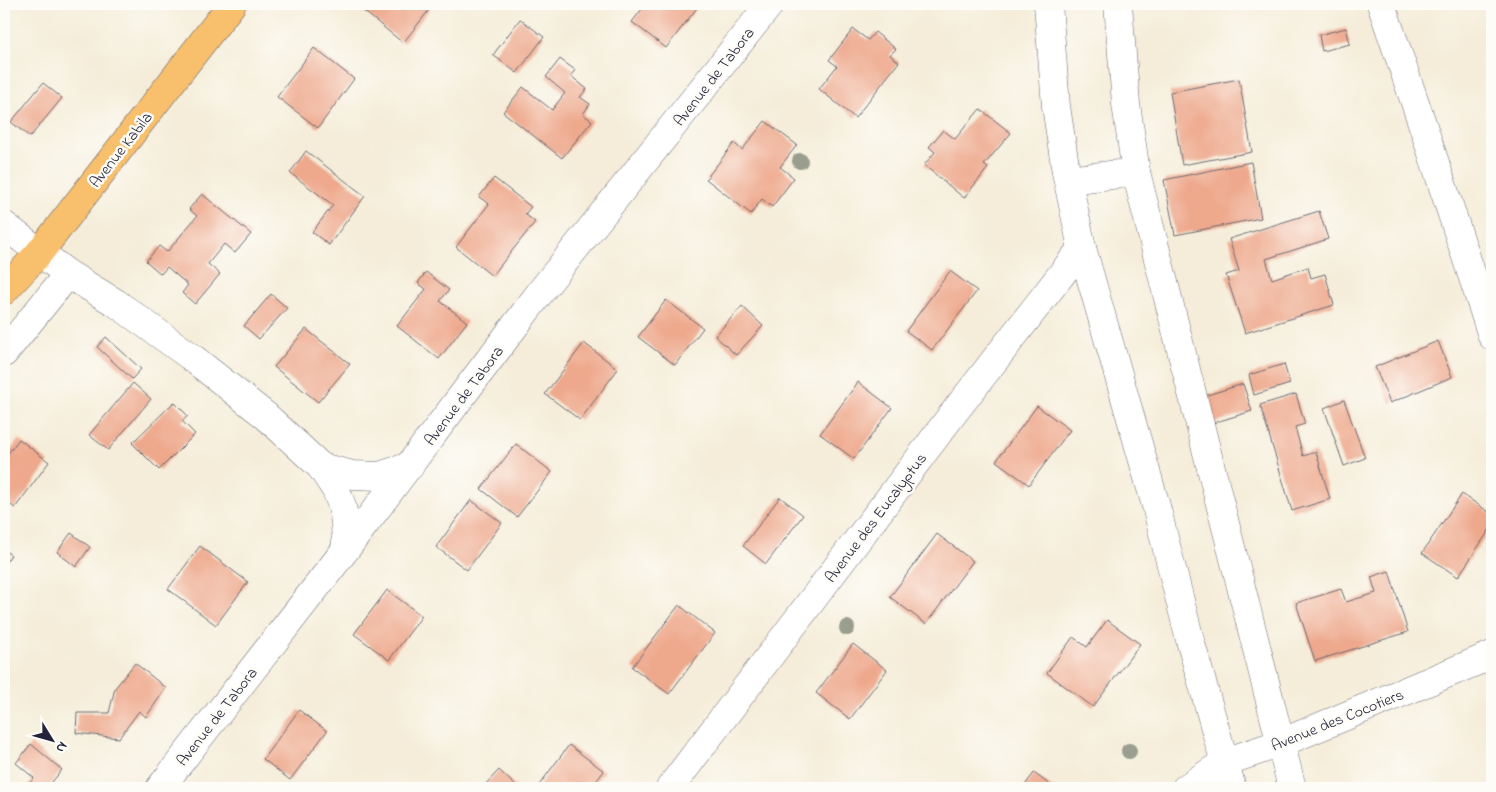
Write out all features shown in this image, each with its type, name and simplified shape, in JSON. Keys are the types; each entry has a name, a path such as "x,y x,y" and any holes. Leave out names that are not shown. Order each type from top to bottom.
{"highway":[{"name":"Avenue Kabila","path":"4,291 39,253 232,4"}],"street":[{"name":"Avenue de Tabora","path":"160,788 410,466 542,290 770,4"},
{"path":"1048,4 1056,106 1068,180 1082,248 1156,506 1190,640 1232,788"},
{"path":"1118,4 1126,104 1136,172 1292,788"},
{"path":"1381,4 1492,336"},
{"path":"1068,180 1136,172"},
{"path":"4,225 68,274 116,302 190,356 266,416 321,467 336,490 342,506 345,522 346,549"},
{"name":"Avenue des Eucalyptus","path":"670,788 952,414 1082,248"},
{"path":"4,353 68,274"},
{"path":"321,467 353,475 379,476 410,466"},
{"name":"Avenue des Cocotiers","path":"1186,788 1225,762 1281,743 1492,655"}],"building":[{"path":"355,4 420,4 429,10 403,43"},
{"path":"646,4 700,4 666,48 632,22"},
{"path":"520,19 544,37 517,73 493,55"},
{"path":"1346,28 1350,44 1322,51 1319,35"},
{"path":"853,29 868,40 875,32 896,49 890,55 899,62 855,118 819,89 837,66 829,60"},
{"path":"314,48 354,79 318,128 277,97"},
{"path":"560,59 575,70 571,76 587,89 580,97 590,104 583,114 592,121 562,158 503,112 523,87 552,110 565,93 546,77"},
{"path":"1239,79 1252,152 1182,165 1170,92"},
{"path":"43,83 62,98 30,137 11,122"},
{"path":"980,109 1011,133 984,165 988,168 964,198 924,165 935,152 929,147 943,130 955,139"},
{"path":"765,121 797,145 780,167 794,178 772,207 762,199 751,214 706,179 734,143 742,150"},
{"path":"306,151 365,196 329,245 312,232 333,205 290,173"},
{"path":"1251,162 1261,218 1175,235 1164,180"},
{"path":"494,178 531,207 525,214 535,222 492,276 456,247 489,204 479,197"},
{"path":"202,194 251,234 235,253 224,244 208,264 220,274 195,304 182,293 188,285 167,267 161,274 146,261 159,246 167,252 197,216 189,209"},
{"path":"1319,211 1328,239 1266,259 1272,279 1308,267 1311,278 1325,274 1334,305 1245,333 1226,275 1239,271 1229,239"},
{"path":"950,271 977,291 932,350 906,331"},
{"path":"426,272 449,290 440,301 467,322 439,359 397,326 426,289 418,283"},
{"path":"271,294 287,308 259,339 244,326"},
{"path":"666,300 703,328 675,365 638,337"},
{"path":"742,306 763,326 736,355 715,336"},
{"path":"306,329 350,364 318,402 274,367"},
{"path":"106,337 141,369 132,379 97,347"},
{"path":"1438,341 1452,377 1390,403 1375,367"},
{"path":"584,343 618,369 580,420 545,394"},
{"path":"1284,364 1290,384 1254,395 1249,375"},
{"path":"858,382 892,408 854,459 820,434"},
{"path":"133,383 151,399 108,450 89,435"},
{"path":"1243,384 1252,411 1213,423 1204,396"},
{"path":"1296,394 1305,424 1295,427 1303,456 1316,452 1330,499 1292,511 1260,405"},
{"path":"1344,400 1365,458 1344,466 1324,408"},
{"path":"174,402 188,416 182,421 195,434 159,470 132,443"},
{"path":"1037,406 1070,430 1029,485 996,461"},
{"path":"19,439 49,462 15,508 4,500 4,459"},
{"path":"516,444 552,472 517,517 481,489"},
{"path":"1462,494 1492,514 1492,526 1458,577 1422,553"},
{"path":"780,497 803,515 766,564 743,546"},
{"path":"471,500 502,523 467,570 436,547"},
{"path":"71,533 90,547 76,567 57,552"},
{"path":"937,534 973,561 926,624 890,597"},
{"path":"200,546 248,582 216,625 168,589"},
{"path":"4,550 11,555 4,565"},
{"path":"1389,571 1408,632 1315,661 1296,603 1341,589 1346,602 1376,593 1371,577"},
{"path":"387,590 422,616 389,660 354,634"},
{"path":"679,605 715,633 669,694 632,667"},
{"path":"1107,620 1140,644 1093,707 1047,673 1073,637 1087,647"},
{"path":"853,644 887,670 850,719 816,693"},
{"path":"135,663 166,688 146,717 139,711 119,738 76,733 77,713 109,713 115,688"},
{"path":"299,710 327,731 290,780 263,759"},
{"path":"31,744 62,770 47,788 25,788 34,778 16,763"},
{"path":"569,745 604,771 591,788 537,788"},
{"path":"499,770 518,788 482,788"},
{"path":"1034,773 1054,788 1023,788"}]}
